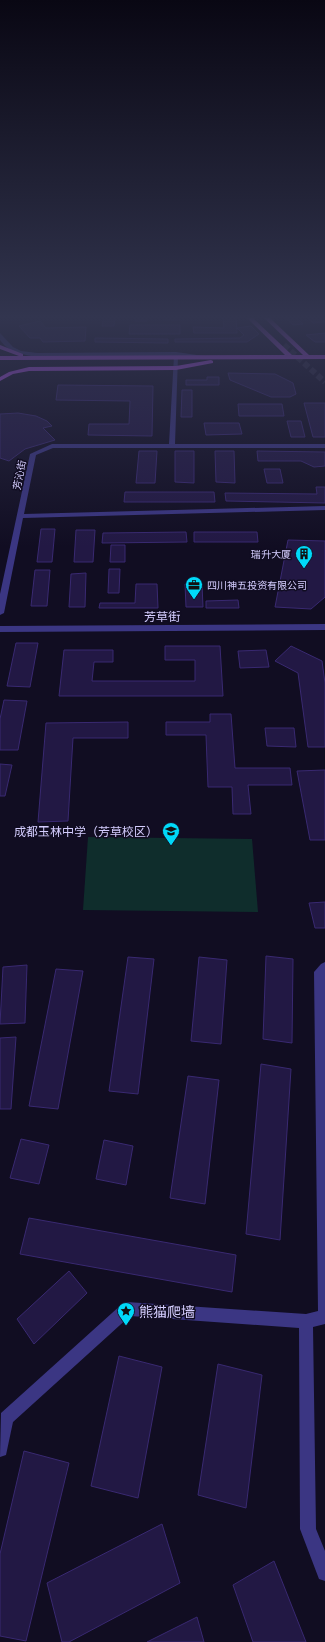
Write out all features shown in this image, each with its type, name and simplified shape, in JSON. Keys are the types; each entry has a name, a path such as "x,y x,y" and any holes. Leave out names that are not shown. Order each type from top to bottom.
{"street":[{"path":"172,446 174,394"},
{"name":"芳沁街","path":"0,613 33,454 52,446 325,446"},
{"path":"21,516 325,508"},
{"name":"芳草街","path":"0,629 325,627"},
{"path":"0,1448 3,1418 127,1309 306,1321 325,1317 320,972 325,967"},
{"path":"306,1321 308,1529 325,1573"}],"green space":[{"path":"88,837 252,839 258,912 83,910"}],"building":[{"path":"57,394 153,394 152,436 88,435 89,424 129,424 130,401 56,400"},
{"path":"182,394 192,394 192,417 181,417"},
{"path":"263,394 296,394 290,397 271,397"},
{"path":"304,403 325,403 325,437 313,437"},
{"path":"238,404 282,404 284,416 239,416"},
{"path":"18,413 36,416 47,421 52,426 43,428 55,440 25,449 9,461 0,458 0,414"},
{"path":"287,421 301,421 305,437 291,437"},
{"path":"204,423 239,423 242,434 206,435"},
{"path":"139,451 157,451 155,483 136,483"},
{"path":"175,451 194,451 194,483 175,482"},
{"path":"215,451 234,451 235,483 216,482"},
{"path":"257,451 325,452 325,466 314,467 301,461 258,461"},
{"path":"264,469 280,469 283,483 267,483"},
{"path":"316,487 325,487 325,503 226,501 225,493 317,494"},
{"path":"125,492 214,492 215,502 124,502"},
{"path":"41,529 55,529 52,562 37,562"},
{"path":"76,530 95,530 93,562 74,562"},
{"path":"186,532 187,542 102,543 103,533"},
{"path":"194,532 257,532 258,542 194,542"},
{"name":"瑞升大厦","path":"288,540 325,541 325,597 311,609 275,607"},
{"path":"111,545 125,545 125,562 110,562"},
{"path":"109,569 120,569 119,593 108,593"},
{"path":"35,570 50,570 47,606 31,606"},
{"path":"86,573 85,607 69,607 71,574"},
{"path":"136,584 157,584 158,608 99,608 100,603 135,603"},
{"path":"185,584 202,584 203,607 186,607"},
{"path":"238,600 239,608 206,608 206,601"},
{"path":"16,643 38,643 30,687 7,686"},
{"path":"165,646 220,646 223,696 59,696 64,650 113,650 113,662 94,662 92,681 195,681 195,660 165,660"},
{"path":"291,646 322,661 325,683 325,747 308,747 298,673 275,661"},
{"path":"266,650 269,667 240,668 238,651"},
{"path":"4,700 27,701 18,750 0,750 0,719"},
{"path":"210,714 231,714 235,768 290,768 292,785 248,785 251,814 233,814 232,787 208,787 206,735 166,735 166,722 210,722"},
{"path":"128,722 128,738 73,738 68,821 38,822 46,723"},
{"path":"265,728 294,728 296,747 267,746"},
{"path":"0,764 12,765 5,796 0,796"},
{"path":"325,770 325,840 310,840 297,771"},
{"path":"325,902 325,928 315,928 309,903"},
{"path":"266,956 293,959 292,1043 263,1039"},
{"path":"128,957 154,959 138,1094 109,1091"},
{"path":"199,957 227,960 221,1044 191,1041"},
{"path":"27,965 25,1023 0,1024 3,967"},
{"path":"56,969 83,971 58,1109 29,1106"},
{"path":"16,1037 11,1109 0,1109 0,1038"},
{"path":"261,1064 291,1069 280,1240 246,1234"},
{"path":"188,1076 219,1080 205,1204 170,1198"},
{"path":"21,1139 49,1145 39,1184 10,1178"},
{"path":"104,1140 133,1146 126,1185 96,1179"},
{"path":"29,1218 236,1255 232,1292 20,1254"},
{"path":"69,1271 87,1293 34,1344 17,1319"},
{"path":"119,1356 162,1367 138,1498 91,1486"},
{"path":"218,1364 262,1375 246,1508 198,1495"},
{"path":"24,1451 69,1463 26,1641 0,1636 0,1554"},
{"path":"162,1524 180,1583 69,1642 62,1642 47,1583"},
{"path":"274,1561 306,1642 253,1642 233,1585"},
{"path":"197,1617 204,1642 147,1642"}],"place":[{"name":"瑞升大厦","path":"304,569"},
{"name":"四川神五投资有限公司","path":"194,600"},
{"name":"成都玉林中学（芳草校区）","path":"171,846"},
{"name":"熊猫爬墙","path":"126,1326"}]}
